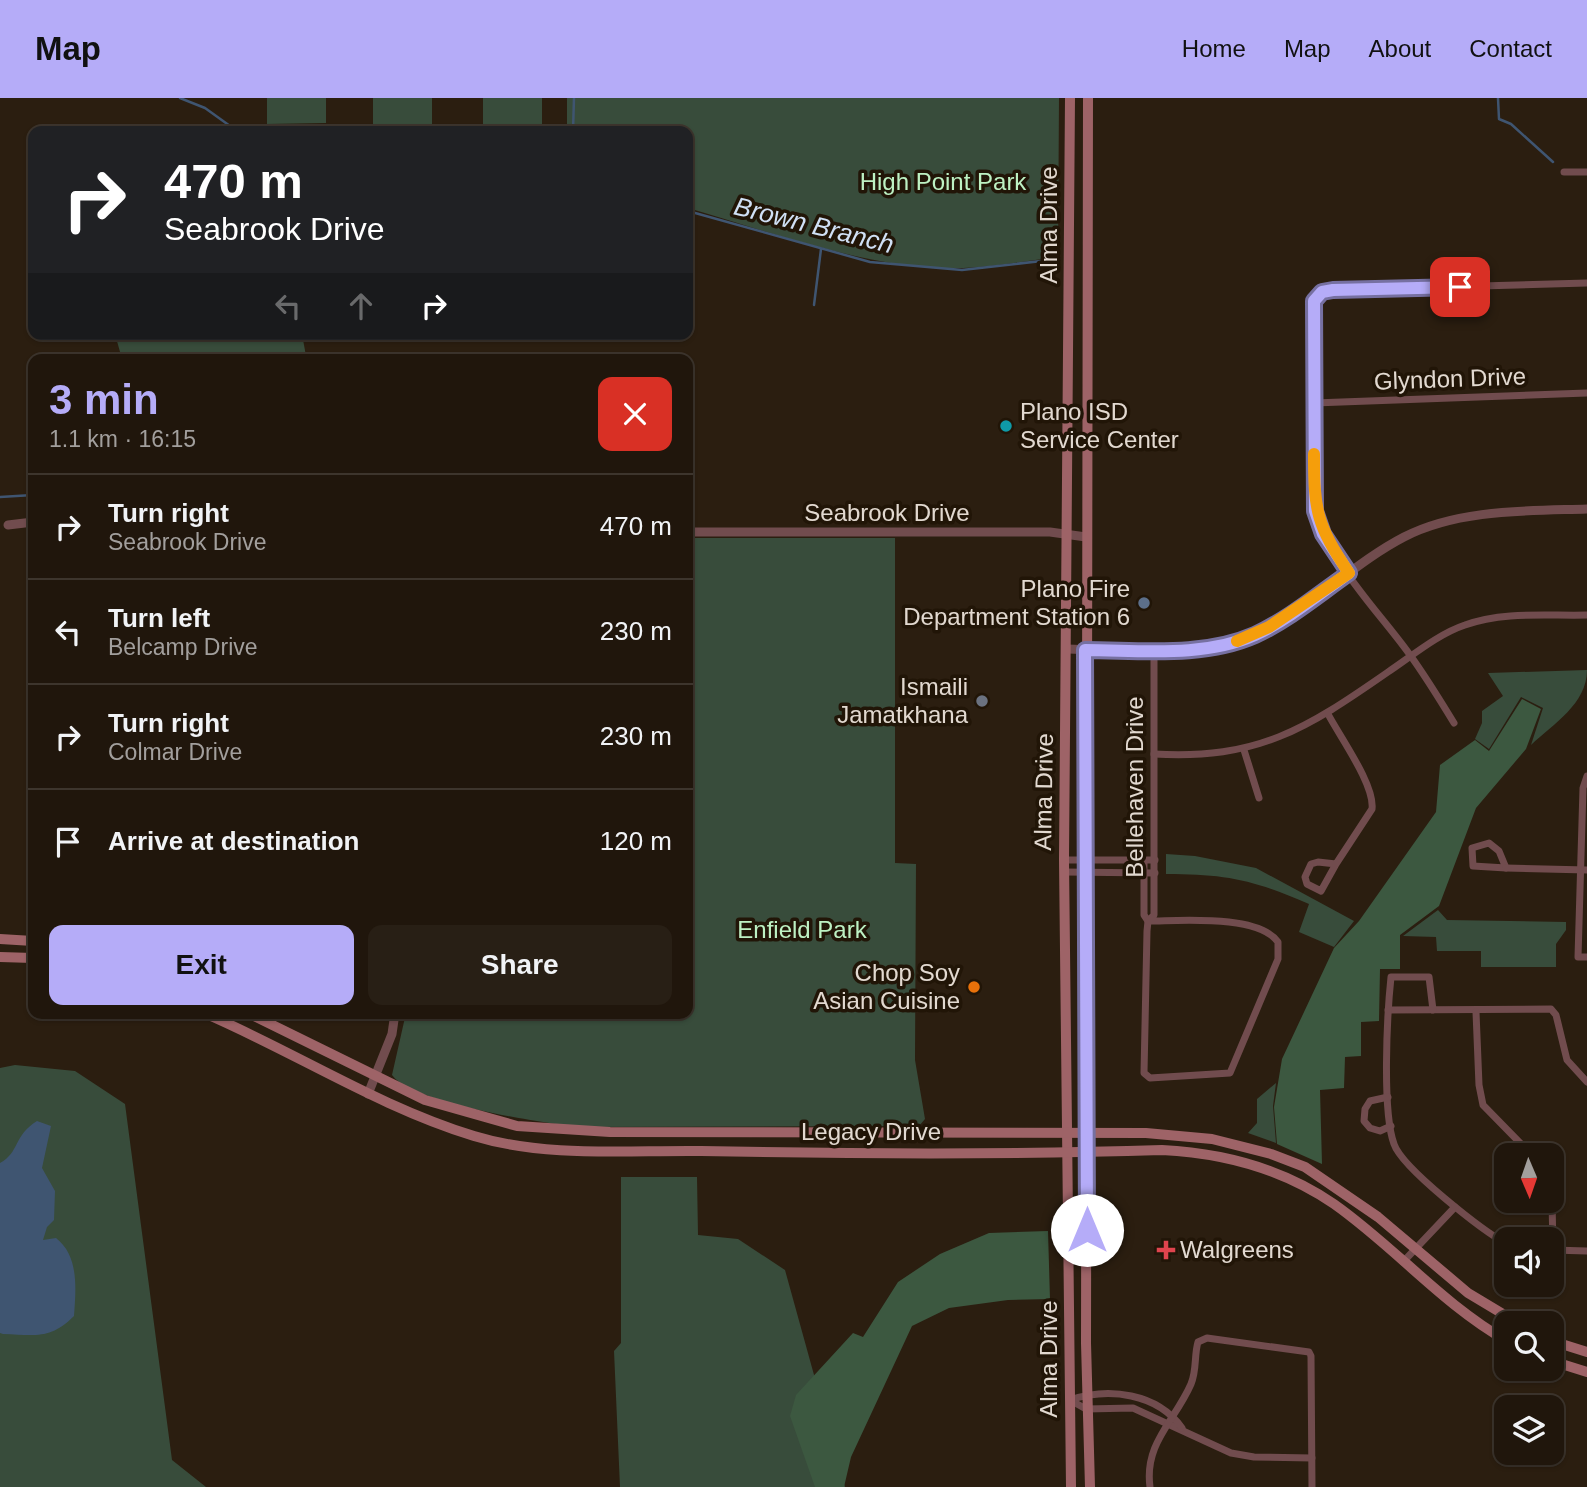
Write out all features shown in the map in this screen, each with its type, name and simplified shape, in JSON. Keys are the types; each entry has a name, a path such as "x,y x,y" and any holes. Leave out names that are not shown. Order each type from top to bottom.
{"main road":[{"name":"Alma Drive","path":"1070,98 1069,534 1064,872 1065,1152 1070,1294 1071,1487"},
{"name":"Alma Drive","path":"1088,98 1085,650 1086,1409 1090,1487"},
{"path":"1070,342 1087,340"},
{"path":"0,939 28,941"},
{"path":"0,957 28,958"},
{"path":"1065,975 1086,973"},
{"name":"Legacy Drive","path":"218,1019 264,1039 368,1094 444,1126 514,1146 574,1150 793,1153 1187,1151 1247,1162 1333,1203 1472,1321 1494,1334"},
{"name":"Legacy Drive","path":"262,1019 425,1100 517,1126 584,1131 1087,1132 1185,1135 1253,1149 1305,1167 1343,1190 1418,1249 1468,1293 1498,1311"},
{"path":"791,1133 793,1153"},
{"path":"928,1133 928,1153"},
{"path":"1247,1162 1253,1149"},
{"path":"1070,1294 1087,1293"},
{"path":"1564,1345 1587,1352"},
{"path":"1564,1365 1587,1372"}],"street":[{"path":"1564,172 1587,172"},
{"path":"1454,723 1411,656 1323,534 1315,511 1313,312 1318,294 1333,290 1587,283"},
{"name":"Glyndon Drive","path":"1314,403 1587,393"},
{"path":"1068,649 1200,649 1253,635 1405,537 1457,518 1587,509"},
{"path":"8,525 28,523"},
{"name":"Seabrook Drive","path":"693,531 1069,534 1086,537"},
{"path":"1154,754 1244,750 1285,736 1328,714 1452,630 1479,621 1505,617 1587,615"},
{"name":"Bellehaven Drive","path":"1148,921 1154,915 1155,873 1154,650"},
{"path":"1328,714 1369,788 1373,802 1372,809 1321,891 1307,884 1305,877 1311,864 1336,864"},
{"path":"1244,750 1259,798"},
{"path":"1583,957 1583,789 1587,776"},
{"path":"1506,868 1496,846 1483,843 1472,848 1471,862 1475,868 1583,870"},
{"path":"1064,860 1155,860"},
{"name":"Bellehaven Drive","path":"1144,860 1144,915 1148,921 1144,1052 1147,1077 1230,1073 1278,959 1278,942 1269,934 1226,921 1148,921"},
{"path":"1064,872 1155,873"},
{"path":"1433,1010 1429,977 1391,977 1388,1010 1388,1097 1393,1143 1404,1158 1455,1207 1494,1235"},
{"path":"1388,1010 1476,1012 1543,1009 1555,1012 1567,1060 1587,1082"},
{"path":"1476,1012 1479,1085 1483,1105 1520,1143"},
{"path":"368,1094 392,1034 394,1019"},
{"path":"1388,1097 1370,1101 1365,1109 1364,1121 1370,1128 1380,1131 1391,1126"},
{"path":"1403,1262 1455,1207"},
{"path":"1564,1250 1587,1251"},
{"path":"1150,1487 1149,1464 1153,1448 1193,1381 1198,1342 1207,1338 1309,1352 1312,1487"},
{"path":"1070,1400 1086,1395 1111,1393 1135,1396 1172,1414 1183,1429"},
{"path":"1070,1400 1086,1409 1133,1408 1231,1453 1254,1457 1312,1458"}],"green space":[{"path":"267,98 326,98 326,123 267,124"},
{"path":"373,98 432,98 432,126 373,126"},
{"path":"483,98 542,98 542,126 483,126"},
{"name":"High Point Park","path":"567,98 1059,98 1058,257 963,268 929,267 859,257 789,239 693,210 693,126 567,126"},
{"path":"117,340 303,340 306,354 121,354"},
{"name":"Enfield Park","path":"693,538 895,538 895,863 916,864 915,1060 925,1119 919,1126 576,1127 507,1116 450,1103 404,1085 392,1075 405,1019 693,1019"},
{"path":"1587,670 1581,693 1575,703 1531,745 1543,708 1521,697 1489,749 1475,739 1482,723 1482,711 1503,696 1488,673"},
{"path":"1522,699 1541,709 1526,749 1476,808 1439,906 1400,935 1400,969 1380,969 1379,1021 1361,1022 1361,1056 1345,1057 1344,1088 1320,1090 1322,1164 1277,1144 1274,1107 1282,1059 1334,948 1359,921 1436,812 1440,765 1475,740 1489,751"},
{"path":"1166,854 1195,856 1256,868 1354,921 1334,947 1299,932 1309,904 1272,889 1239,880 1206,875 1166,874"},
{"path":"1438,910 1447,920 1566,922 1566,930 1556,944 1556,967 1481,967 1481,951 1437,951 1436,937 1403,936"},
{"path":"15,1065 75,1071 125,1104 172,1460 206,1487 0,1487 0,1068"},
{"path":"1276,1083 1273,1106 1276,1143 1248,1133 1257,1123 1257,1099"},
{"path":"621,1177 697,1177 698,1235 738,1239 785,1270 845,1487 620,1487 614,1351 621,1343"},
{"path":"1048,1231 1050,1299 1008,1300 949,1308 912,1326 851,1457 844,1487 815,1487 790,1416 796,1395 853,1333 863,1337 898,1282 940,1254 989,1233"}],"water":[{"path":"37,1121 51,1126 42,1168 55,1191 54,1220 47,1227 43,1240 56,1238 69,1254 74,1273 74,1316 49,1333 3,1334 0,1333 0,1163 11,1154 24,1132"}],"waterway":[{"name":"Brown Branch","path":"180,98 205,108 230,126"},
{"path":"573,126 574,98"},
{"path":"1498,98 1499,119 1511,124 1553,162"},
{"name":"Brown Branch","path":"693,212 870,262 962,270 1059,259"},
{"path":"814,305 821,249"},
{"path":"0,497 28,495"}],"slow traffic":[{"path":"1237,641 1269,627 1349,573 1318,523 1314,495 1314,454"}],"place":[{"name":"Plano ISD Service Center","path":"1006,426"},
{"name":"Plano Fire Department Station 6","path":"1144,603"},
{"name":"Ismaili Jamatkhana","path":"982,701"},
{"name":"Chop Soy Asian Cuisine","path":"974,987"},
{"name":"Walgreens","path":"1166,1250"}],"route":[{"path":"1087,1230 1085,650 1179,650 1229,644 1269,627 1349,573 1323,534 1315,511 1314,301 1318,294 1333,290 1460,287"}]}
